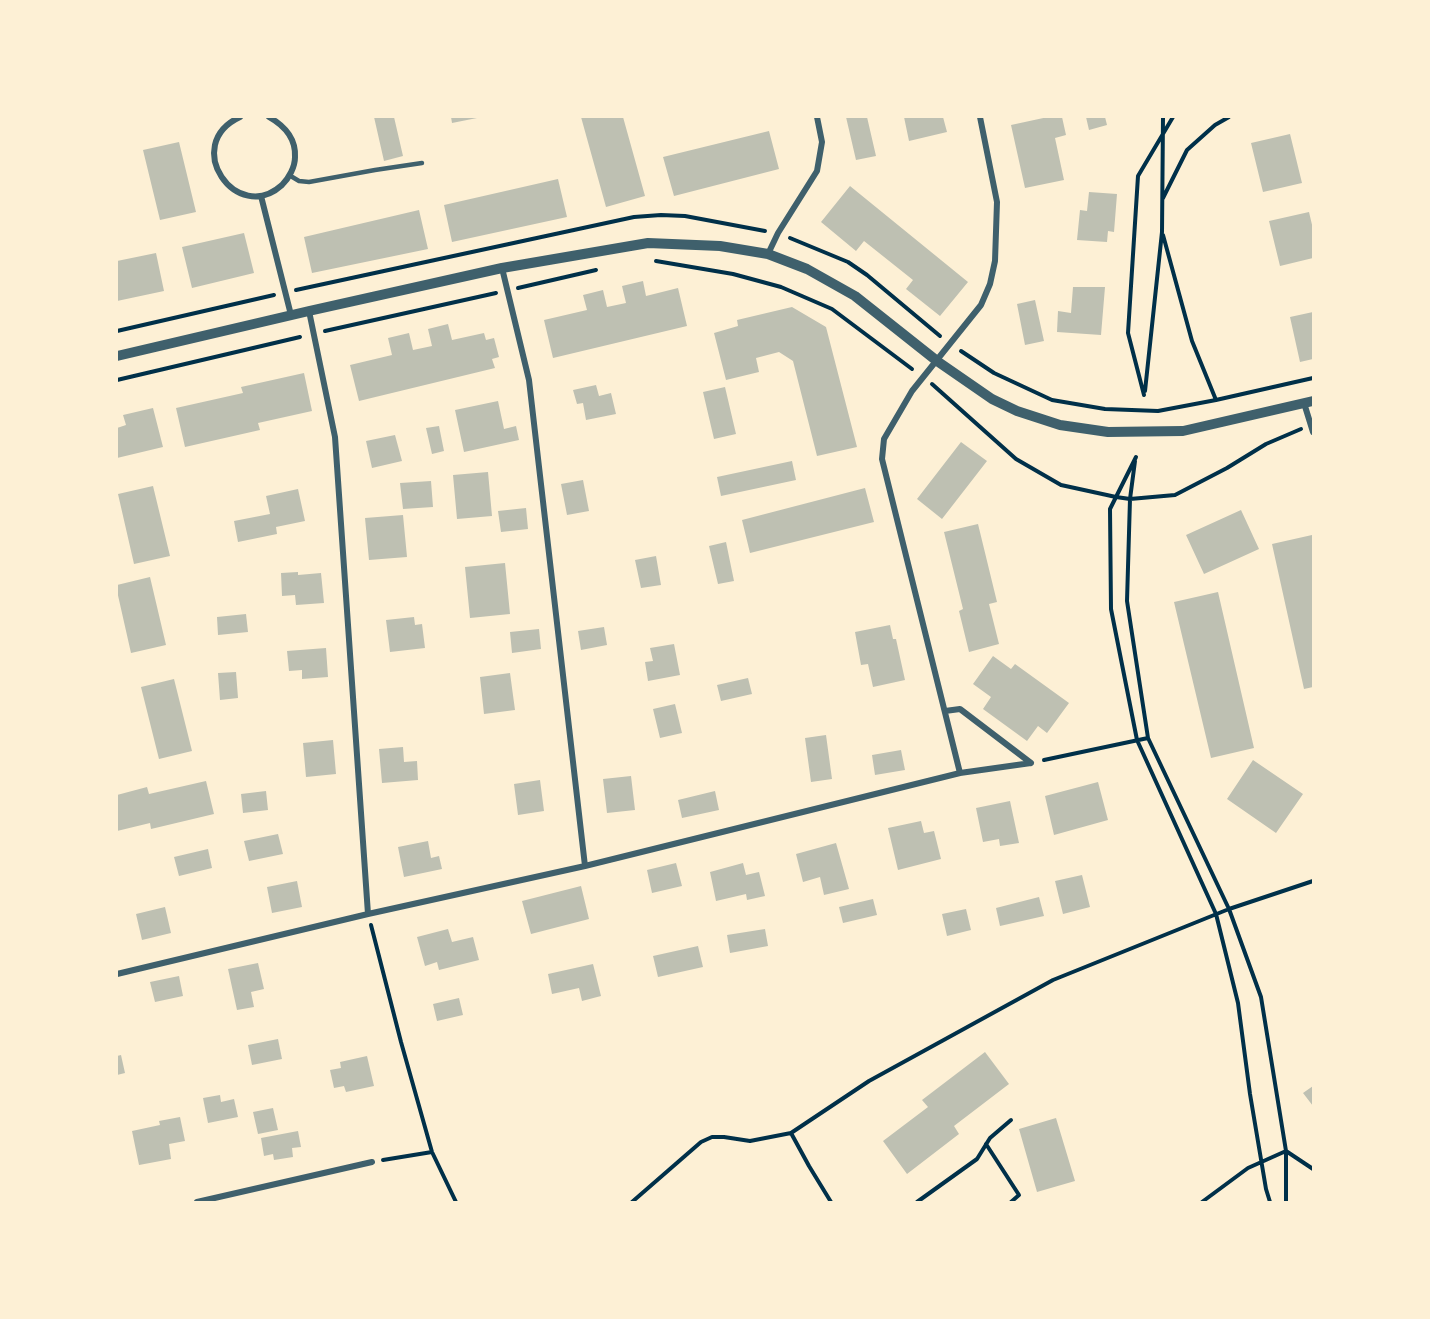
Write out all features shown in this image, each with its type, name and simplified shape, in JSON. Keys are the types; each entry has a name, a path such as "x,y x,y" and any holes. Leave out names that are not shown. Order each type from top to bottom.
{"street":[{"path":"240,117 221,131 215,145 214,161 219,175 229,186 241,193 261,196 279,187 293,168 296,157 294,142 287,130 281,123 269,117"},
{"path":"768,254 778,233 817,171 822,142 818,117"},
{"path":"960,772 882,459 884,439 912,391 981,305 990,284 995,261 998,202 980,117"},
{"path":"261,196 291,315"},
{"path":"117,356 502,268 648,243 720,246 768,254 807,269 855,296 938,361 992,399 1017,411 1060,425 1108,432 1183,430 1309,402 1313,432"},
{"path":"502,268 529,380 585,866"},
{"path":"309,311 335,437 368,914"},
{"path":"945,711 960,709 1031,763"},
{"path":"117,974 368,914 585,866 960,772 1031,763"},
{"path":"197,1202 372,1162"}],"lane":[{"path":"289,175 299,181 309,182 422,163"}],"path":[{"path":"1163,117 1162,134 1162,232 1144,395 1128,333 1138,176 1162,134 1173,117"},
{"path":"1162,201 1187,150 1215,125 1229,117"},
{"path":"117,331 285,292 634,217 661,215 685,216 778,233 848,262 950,344 994,373 1052,400 1105,409 1158,411 1313,378"},
{"path":"1162,232 1192,341 1216,400"},
{"path":"645,260 733,274 781,286 832,309 924,377 1016,459 1060,485 1130,499 1175,495 1227,468 1266,444 1311,424"},
{"path":"117,380 599,270"},
{"path":"1270,1202 1250,1094 1238,1003 1216,914 1137,740 1111,609 1110,510 1136,457 1130,499 1127,601 1148,738 1229,909 1261,997 1286,1151 1286,1202"},
{"path":"1031,763 1148,738"},
{"path":"632,1202 701,1142 712,1137 750,1140 791,1133 869,1081 1053,980 1229,909 1313,881"},
{"path":"368,914 432,1152 456,1202"},
{"path":"919,1201 977,1159 990,1138 1011,1120"},
{"path":"791,1133 808,1166 831,1202"},
{"path":"986,1144 1019,1195 1011,1202"},
{"path":"1202,1202 1248,1168 1286,1151"},
{"path":"1286,1151 1313,1169"},
{"path":"372,1162 432,1152"}],"building":[{"path":"374,117 394,117 403,156 384,161"},
{"path":"451,117 477,117 477,118 452,123"},
{"path":"581,117 623,117 645,196 606,207"},
{"path":"846,117 867,117 876,156 856,160"},
{"path":"904,117 943,117 947,132 909,141"},
{"path":"1048,117 1062,117 1066,135 1055,138 1064,180 1025,188 1011,125"},
{"path":"1086,117 1105,117 1107,125 1089,130"},
{"path":"769,131 779,169 674,196 663,157"},
{"path":"1290,134 1302,183 1263,192 1251,143"},
{"path":"179,142 196,212 160,220 143,150"},
{"path":"558,179 567,217 452,242 444,205"},
{"path":"850,186 968,282 940,316 906,289 913,280 864,241 856,251 821,222"},
{"path":"1089,192 1117,194 1114,232 1108,231 1107,242 1077,240 1080,210 1087,211"},
{"path":"419,210 428,249 312,273 304,237"},
{"path":"1309,212 1313,229 1313,258 1280,266 1269,221"},
{"path":"244,233 254,273 192,288 182,247"},
{"path":"156,253 164,291 117,301 117,261"},
{"path":"643,281 646,296 678,288 687,326 553,358 544,320 587,310 583,295 603,290 607,307 626,303 622,286"},
{"path":"1073,287 1105,287 1101,335 1057,332 1058,311 1071,313"},
{"path":"1035,300 1044,341 1025,345 1017,304"},
{"path":"792,307 826,327 857,447 817,456 793,361 779,352 756,358 759,372 726,380 714,333 738,326 737,320"},
{"path":"1313,312 1313,359 1300,362 1290,317"},
{"path":"448,324 452,340 484,333 486,340 494,338 499,357 492,359 495,368 359,401 350,365 392,355 388,338 409,333 413,350 432,346 428,329"},
{"path":"304,373 312,411 258,423 260,430 185,447 176,408 243,393 241,387"},
{"path":"596,385 599,396 611,393 616,414 586,420 583,403 577,404 573,390"},
{"path":"725,387 736,434 714,439 703,392"},
{"path":"498,401 504,429 516,426 519,440 464,452 455,410"},
{"path":"153,408 163,447 117,458 117,428 126,425 123,415"},
{"path":"439,426 444,451 432,454 426,428"},
{"path":"395,435 402,461 372,468 366,441"},
{"path":"961,442 987,461 942,519 917,499"},
{"path":"792,461 796,480 721,496 717,477"},
{"path":"488,472 492,516 457,519 453,475"},
{"path":"583,480 589,511 567,515 561,484"},
{"path":"431,481 433,507 403,509 400,483"},
{"path":"153,486 170,556 134,564 118,494"},
{"path":"865,488 874,522 750,553 742,520"},
{"path":"298,489 305,521 276,527 277,534 238,542 234,521 270,514 266,496"},
{"path":"526,508 528,529 501,532 498,511"},
{"path":"1241,510 1259,549 1204,574 1186,535"},
{"path":"403,515 407,557 369,560 365,518"},
{"path":"978,524 997,602 989,604 999,644 969,652 959,611 963,609 944,532"},
{"path":"1312,535 1313,687 1304,689 1272,544"},
{"path":"726,542 734,581 718,584 709,546"},
{"path":"656,556 661,585 641,588 635,560"},
{"path":"505,563 510,614 470,618 465,567"},
{"path":"298,572 298,575 321,573 324,603 296,605 295,595 282,596 281,573"},
{"path":"150,577 166,645 131,653 117,585"},
{"path":"1218,592 1254,748 1211,758 1174,602"},
{"path":"246,614 248,632 218,635 217,617"},
{"path":"414,617 415,625 422,624 425,648 390,652 386,620"},
{"path":"890,625 893,639 896,639 905,680 873,687 868,664 861,665 855,632"},
{"path":"604,627 607,645 581,650 578,631"},
{"path":"539,629 541,649 512,653 510,632"},
{"path":"674,644 680,675 648,681 645,662 653,661 650,648"},
{"path":"326,648 328,677 302,679 302,670 289,671 287,651"},
{"path":"993,656 1011,669 1015,664 1069,703 1047,733 1038,726 1027,741 983,709 991,697 973,684"},
{"path":"236,672 238,698 220,700 218,673"},
{"path":"510,673 515,710 484,714 480,677"},
{"path":"748,678 752,694 721,701 717,685"},
{"path":"174,679 192,751 159,759 141,687"},
{"path":"675,704 682,733 660,738 653,709"},
{"path":"826,735 832,779 811,782 805,738"},
{"path":"333,740 336,774 306,777 303,743"},
{"path":"403,747 404,762 417,761 418,780 382,783 379,749"},
{"path":"901,750 905,770 875,775 872,755"},
{"path":"1253,760 1303,794 1276,833 1227,799"},
{"path":"631,776 635,810 607,813 603,779"},
{"path":"540,780 544,811 518,815 514,784"},
{"path":"206,781 214,814 151,829 150,823 117,831 117,795 147,787 149,794"},
{"path":"1098,782 1108,820 1054,835 1045,796"},
{"path":"266,791 268,810 243,813 241,794"},
{"path":"715,791 719,810 682,818 678,800"},
{"path":"1010,801 1019,843 1000,846 999,839 983,842 976,808"},
{"path":"921,821 924,833 934,831 941,859 898,870 888,828"},
{"path":"278,834 283,854 249,861 244,841"},
{"path":"428,841 431,858 439,856 442,869 404,877 398,847"},
{"path":"836,843 849,889 824,895 820,877 803,882 796,854"},
{"path":"208,849 212,868 179,876 174,857"},
{"path":"676,863 682,886 652,893 647,870"},
{"path":"743,863 746,875 759,872 765,896 747,900 746,894 716,901 710,872"},
{"path":"1082,875 1090,907 1063,914 1055,881"},
{"path":"297,881 302,907 272,913 267,887"},
{"path":"581,886 589,919 531,934 522,901"},
{"path":"1039,897 1044,916 1000,926 996,908"},
{"path":"873,899 877,915 843,923 839,907"},
{"path":"165,907 171,933 142,940 136,914"},
{"path":"966,909 971,930 947,936 942,914"},
{"path":"448,929 452,942 473,937 479,960 439,970 437,962 425,966 417,937"},
{"path":"765,929 768,946 730,953 727,935"},
{"path":"698,946 703,967 658,977 653,956"},
{"path":"258,963 264,989 251,992 254,1007 237,1010 228,969"},
{"path":"593,964 601,996 582,1001 579,988 552,994 548,974"},
{"path":"179,976 183,996 155,1002 150,982"},
{"path":"459,998 463,1015 437,1021 433,1004"},
{"path":"278,1039 282,1059 252,1065 248,1045"},
{"path":"985,1052 1009,1084 954,1126 959,1134 907,1174 883,1141 928,1107 922,1100"},
{"path":"121,1055 125,1073 117,1075 117,1056"},
{"path":"367,1056 374,1086 346,1092 344,1086 334,1088 330,1070 341,1068 340,1062"},
{"path":"1313,1086 1313,1106 1303,1093"},
{"path":"220,1095 221,1102 234,1099 238,1117 208,1123 203,1098"},
{"path":"273,1108 278,1130 258,1134 253,1112"},
{"path":"180,1117 185,1141 169,1144 171,1159 139,1165 132,1131 160,1125 159,1121"},
{"path":"1056,1118 1075,1181 1037,1192 1019,1129"},
{"path":"298,1131 301,1147 292,1148 293,1157 274,1160 273,1154 264,1156 261,1138"}]}
